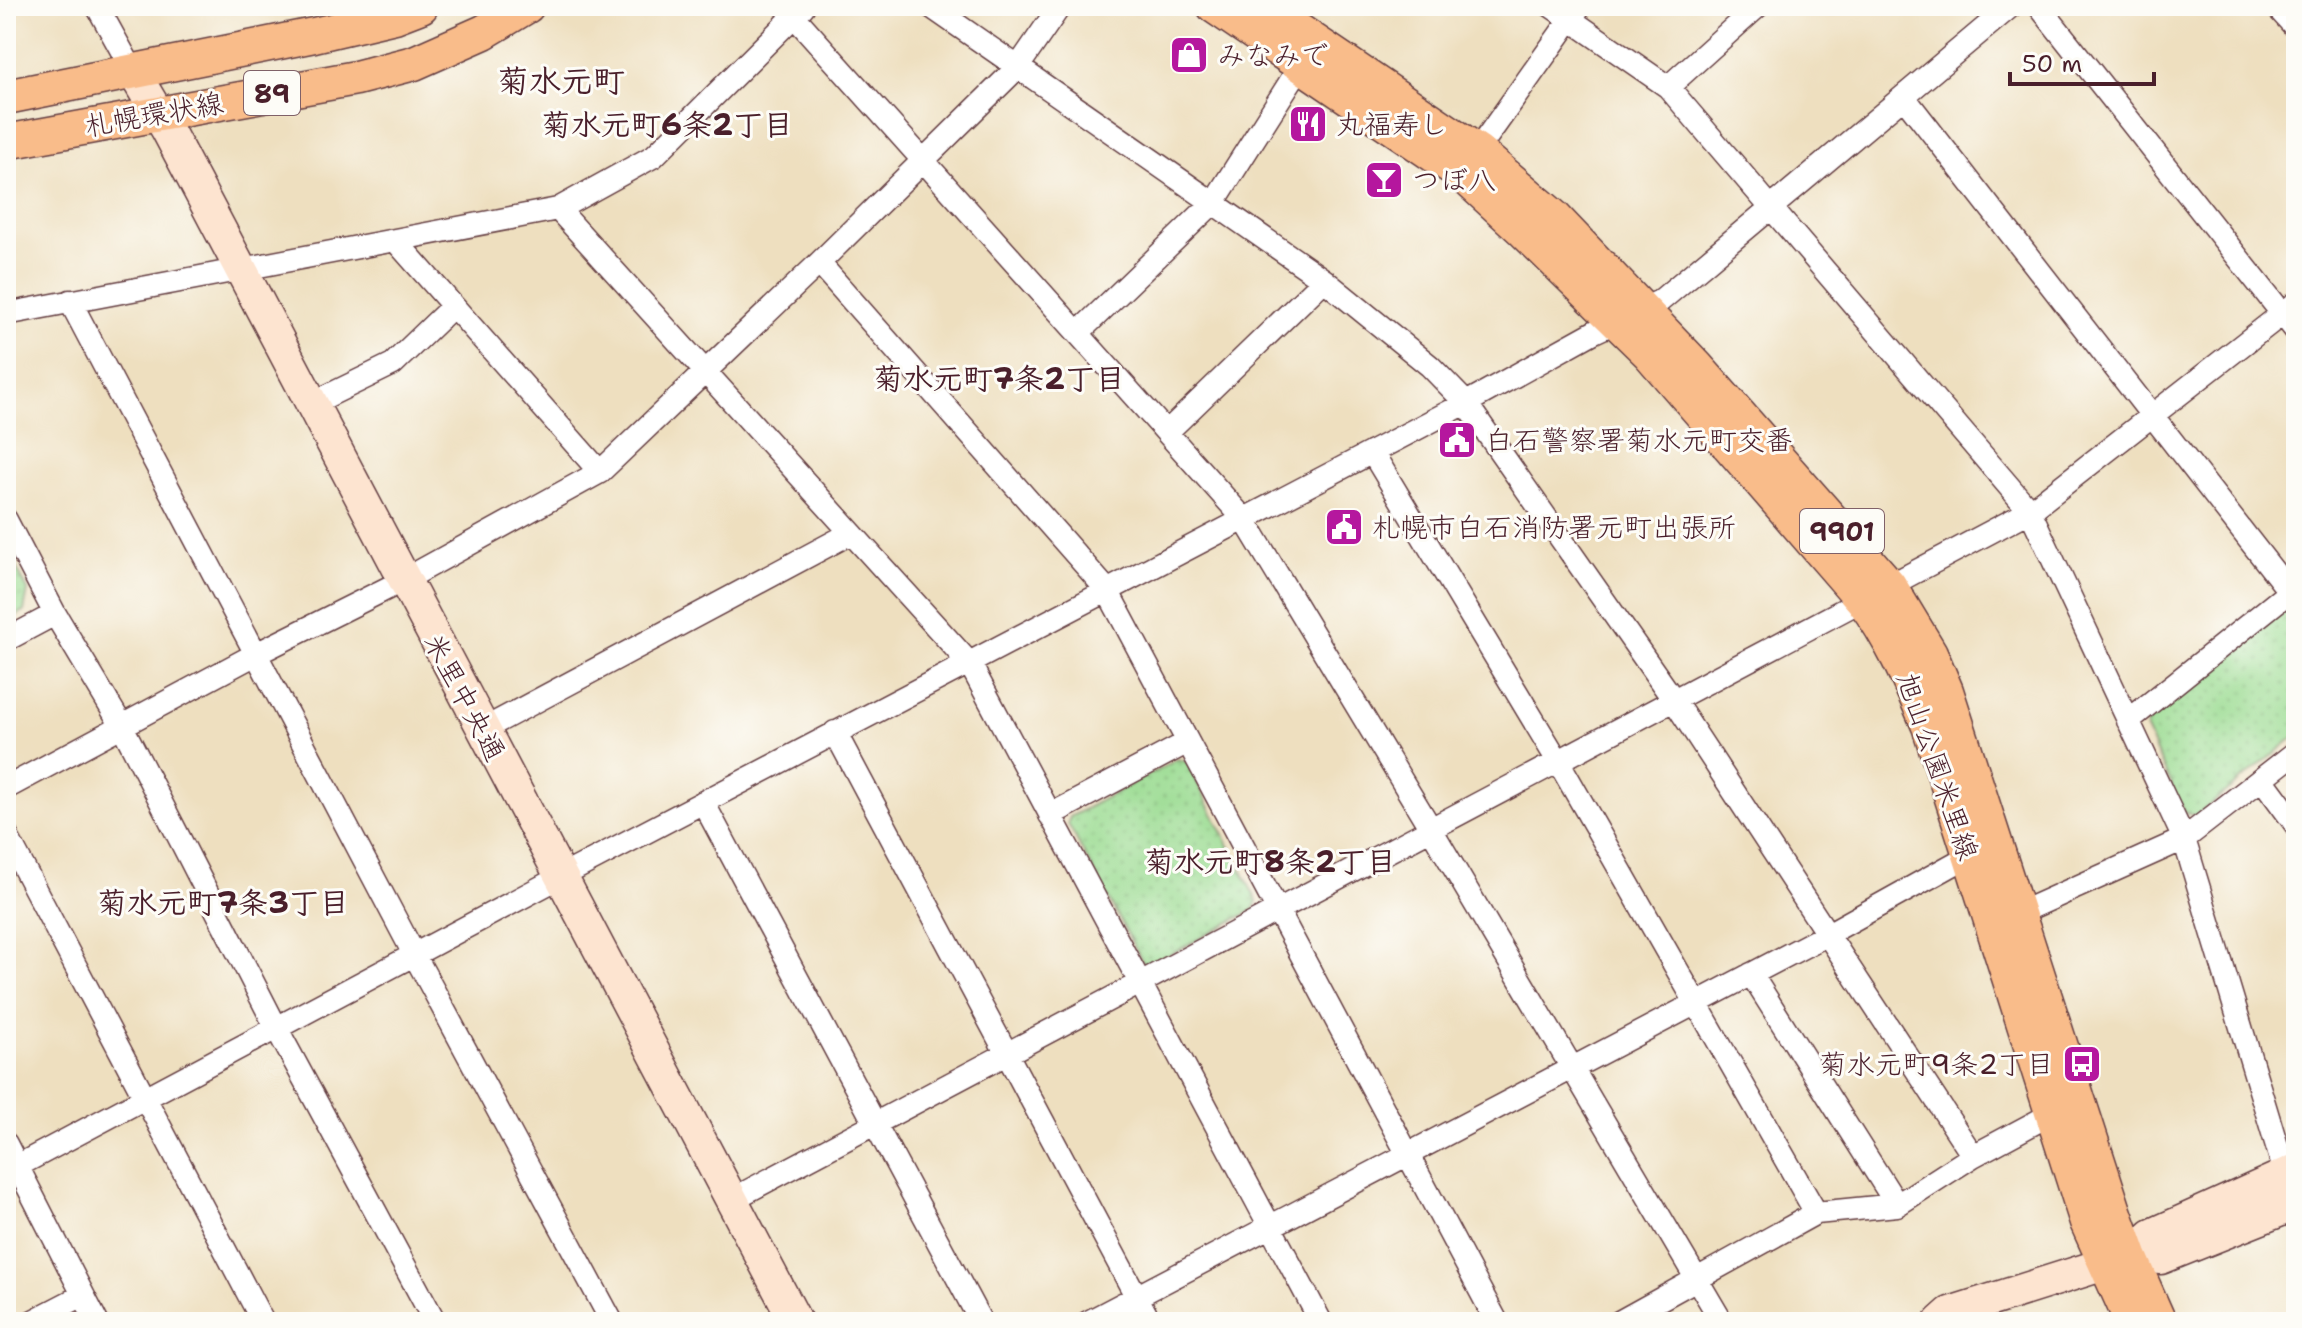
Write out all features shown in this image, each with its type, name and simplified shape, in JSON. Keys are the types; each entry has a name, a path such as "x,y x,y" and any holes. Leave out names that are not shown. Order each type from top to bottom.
{"main road":[{"name":"札幌環状線","path":"6,97 341,29 395,16 421,6"},
{"name":"札幌環状線","path":"6,142 356,78 414,63 484,32 527,6"},
{"name":"旭山公園米里線","path":"1214,6 1462,174 1524,231 1630,316"},
{"name":"旭山公園米里線","path":"1262,6 1477,151 1554,217 1630,316 1930,653 1946,691 2053,1113 2087,1222 2118,1260 2159,1322"},
{"name":"旭山公園米里線","path":"1876,592 1880,623 1903,665 1929,726 1970,855 2006,919 2118,1260 2132,1322"}],"street":[{"path":"97,6 134,73"},
{"path":"930,6 1324,280 1430,366 1466,403 1673,699 1973,1156"},
{"path":"6,788 256,654 404,580 600,472 924,162 1018,67 1060,6"},
{"path":"1551,6 1575,13 1668,87 2030,511 2184,839 2293,1183 2152,1235 2118,1260 1950,1313 1940,1322"},
{"path":"1668,87 1758,6"},
{"path":"12,1169 835,732 1660,301 2011,6"},
{"path":"733,1199 2030,511 2152,416 2291,316 2039,6"},
{"path":"2276,6 2296,28"},
{"path":"6,314 558,209 654,156 794,9 924,162 1244,519 1722,1322"},
{"path":"1477,151 1575,13"},
{"path":"1079,332 1214,202 1301,65"},
{"name":"米里中央通","path":"134,73 733,1199 788,1319"},
{"path":"1904,97 2293,596 2128,721"},
{"path":"558,209 970,664 1321,1322"},
{"path":"395,240 600,472"},
{"path":"819,263 1107,590 1497,1322"},
{"path":"1168,431 1324,280"},
{"path":"70,301 612,1322"},
{"path":"311,404 393,364 452,307"},
{"path":"1372,452 1558,761 1816,1213"},
{"path":"6,520 55,614 122,726 277,1029 435,1322"},
{"path":"482,730 851,533"},
{"path":"6,640 55,614"},
{"path":"835,732 1150,1322"},
{"path":"1050,815 1188,742"},
{"path":"2006,919 2184,839 2296,752"},
{"path":"2262,779 2296,825"},
{"path":"703,802 981,1322"},
{"path":"6,834 263,1322"},
{"path":"1088,1322 1826,935 1970,855"},
{"path":"1751,974 1897,1205"},
{"path":"1619,1322 1816,1213 1897,1205 1973,1156 2053,1113"},
{"path":"6,1144 12,1169 97,1322"},
{"path":"31,1322 83,1295"}],"green space":[{"path":"6,548 28,590 24,611 6,621"},
{"path":"2289,610 2296,619 2296,736 2196,816 2184,813 2146,730 2147,720 2282,611"},
{"path":"1178,759 1187,762 1257,901 1253,910 1151,965 1143,963 1068,824 1070,817"}],"place":[{"name":"みなみで","path":"1189,55"},
{"name":"丸福寿し","path":"1308,124"},
{"name":"つぼ八","path":"1384,180"},
{"name":"白石警察署菊水元町交番","path":"1457,440"},
{"name":"札幌市白石消防署元町出張所","path":"1344,527"},
{"name":"菊水元町9条2丁目","path":"2082,1064"}],"district":[{"name":"菊水元町","path":"561,80"},
{"name":"菊水元町6条2丁目","path":"667,124"},
{"name":"菊水元町7条2丁目","path":"999,378"},
{"name":"菊水元町8条2丁目","path":"1270,861"},
{"name":"菊水元町7条3丁目","path":"223,902"}]}
